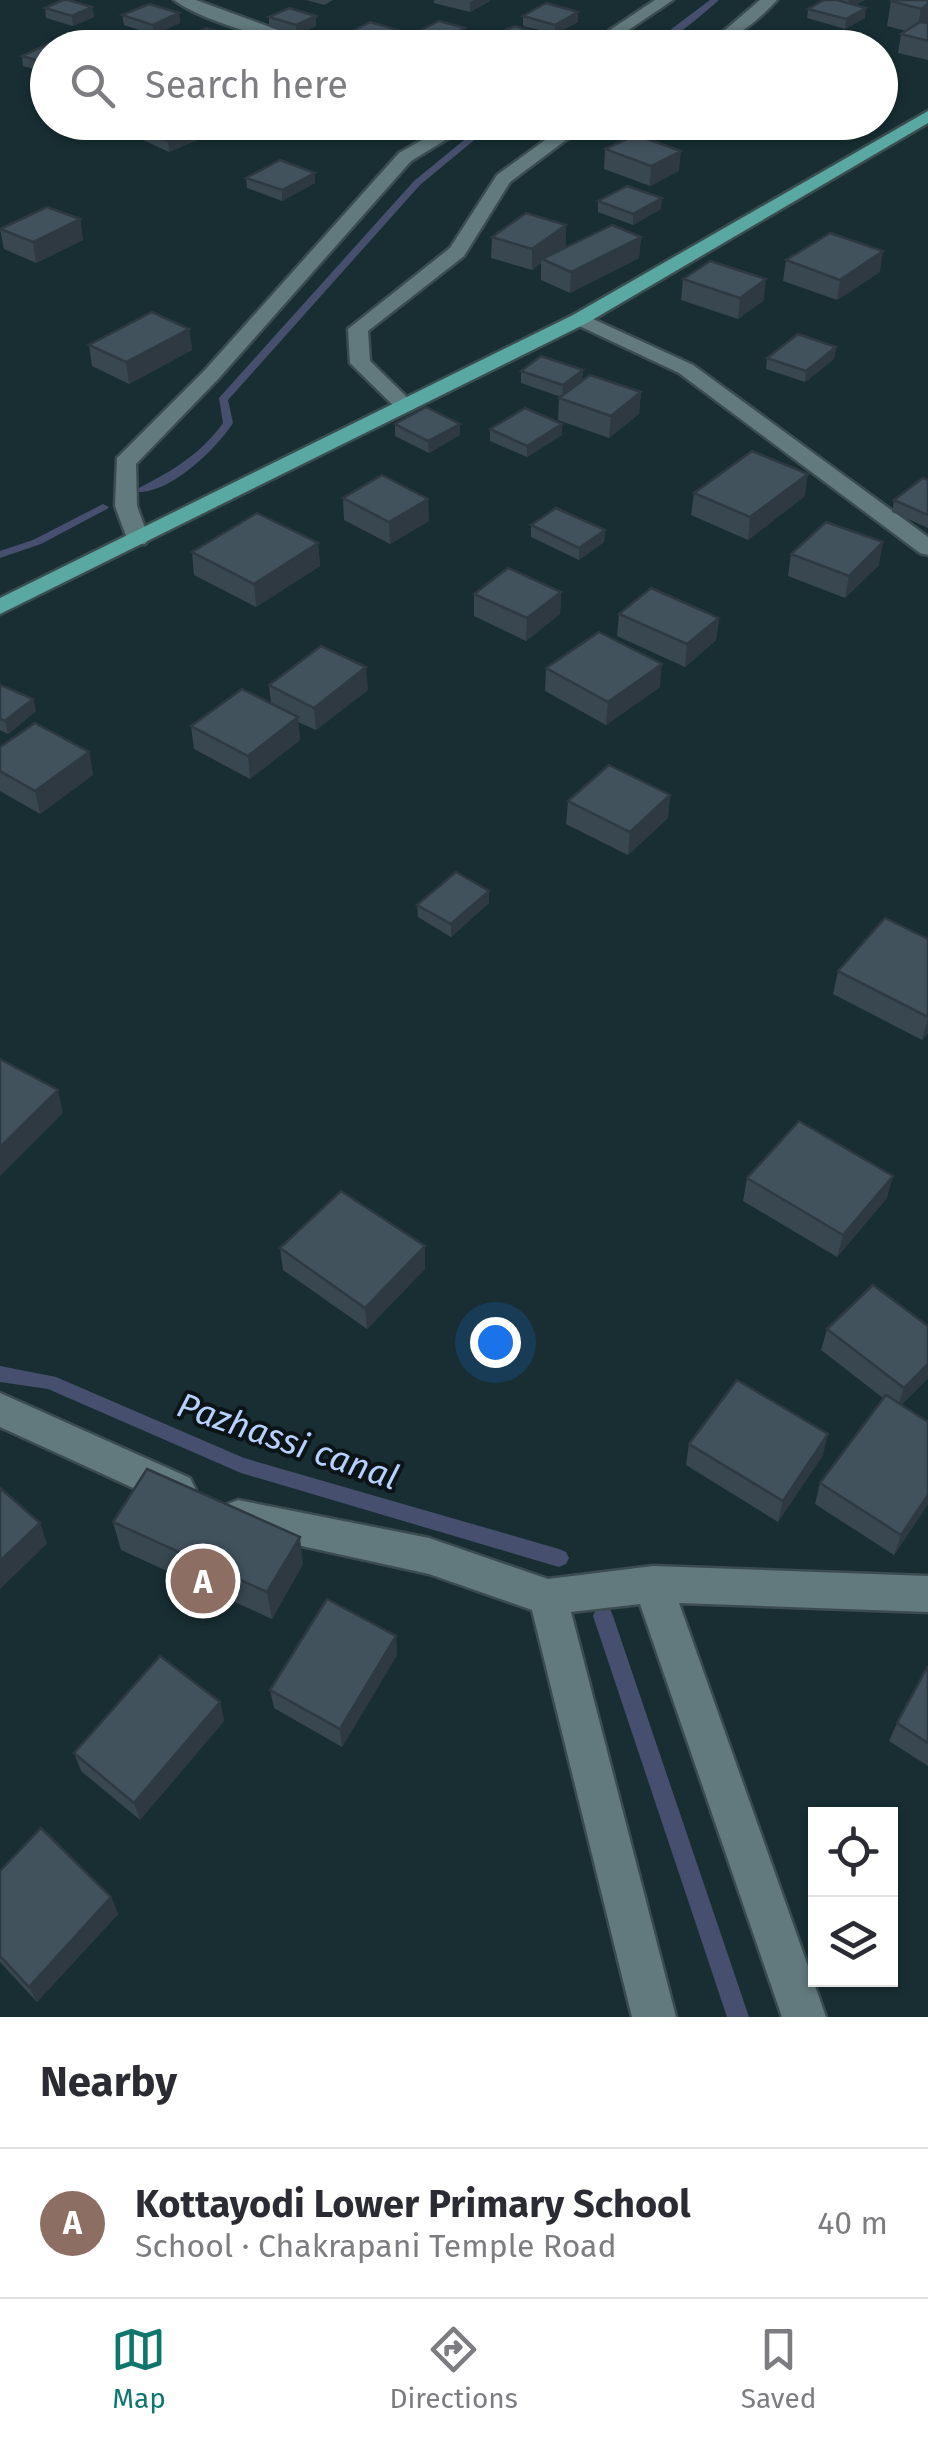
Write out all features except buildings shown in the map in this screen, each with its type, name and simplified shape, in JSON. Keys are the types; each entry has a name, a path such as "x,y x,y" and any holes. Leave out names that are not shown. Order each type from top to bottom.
{"main road":[{"path":"898,134 928,116"},
{"path":"0,607 580,319 887,140"}],"street":[{"path":"182,0 262,30"},
{"path":"619,30 665,0"},
{"path":"734,30 770,0"},
{"path":"137,539 126,506 125,462 212,374 405,157 436,140"},
{"path":"405,406 360,364 358,328 458,252 502,180 557,140"},
{"path":"580,319 686,369 928,548"},
{"path":"0,1410 249,1521 428,1556 548,1597 653,1584 928,1594"},
{"path":"653,1584 804,2017"},
{"path":"548,1597 654,2017"}],"waterway":[{"path":"676,30 715,0"},
{"path":"143,490 180,470 210,446 228,423 223,400 417,183 470,140"},
{"name":"Pazhassi canal","path":"0,555 37,542 103,507"},
{"name":"Pazhassi canal","path":"0,1374 50,1382 241,1465 559,1558"},
{"path":"603,1616 738,2017"}],"place":[{"name":"Kottayodi Lower Primary School","path":"203,1581"}]}
